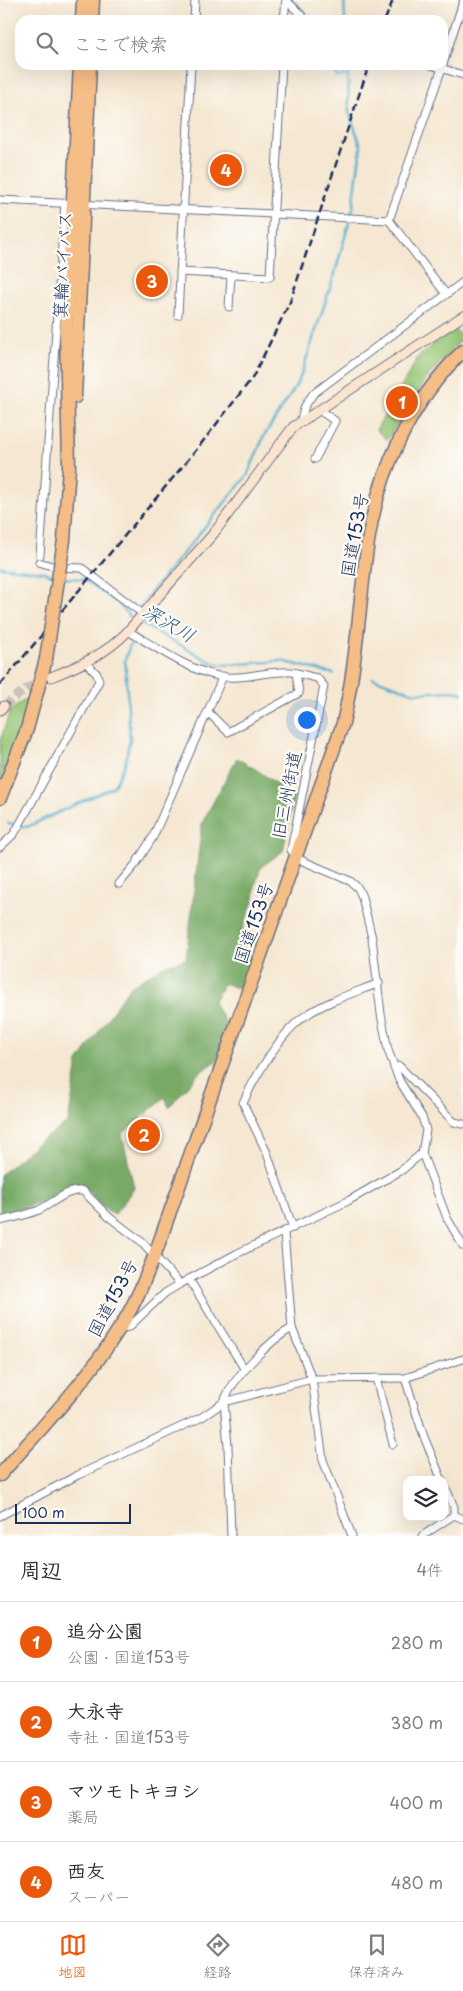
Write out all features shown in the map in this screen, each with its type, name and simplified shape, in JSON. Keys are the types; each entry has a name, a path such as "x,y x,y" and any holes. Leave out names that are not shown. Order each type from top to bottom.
{"highway":[{"path":"82,15 83,0"},
{"path":"92,15 93,0"},
{"name":"箕輪バイパス","path":"0,798 27,729 46,659 64,540 69,467 72,461 74,204 80,70"},
{"name":"箕輪バイパス","path":"74,204 89,70"},
{"name":"国道153号","path":"0,1475 83,1379 120,1328 154,1257 343,723 350,693 368,540 383,482 392,457 413,415 442,374 463,351"}],"main road":[{"path":"51,677 86,663 116,643 130,630 237,502 282,440 300,422 463,316"}],"street":[{"path":"194,15 195,0"},
{"path":"284,15 286,0 301,15"},
{"path":"448,48 463,2"},
{"path":"448,69 463,76"},
{"path":"178,315 191,70"},
{"path":"180,272 270,277 272,213 282,70"},
{"path":"389,220 441,70"},
{"path":"0,200 389,220 446,294"},
{"path":"74,204 40,559 55,567 82,568 142,616"},
{"path":"229,307 231,276"},
{"path":"300,422 305,406 314,394 463,282"},
{"path":"315,459 335,422 319,410"},
{"path":"130,630 202,670 223,676 293,673 300,693 228,732 208,712"},
{"path":"0,847 14,834 99,681 97,674 86,663"},
{"name":"旧三州街道","path":"293,673 317,678 324,686 291,850 296,858"},
{"path":"119,884 135,865 153,837 223,676"},
{"path":"296,858 350,881 358,888 372,938 379,984 381,1014 394,1068 422,1117 426,1130 422,1153 446,1218 463,1246"},
{"path":"293,1228 267,1153 243,1103 251,1086 277,1046 303,1017 379,984"},
{"path":"394,1068 399,1066 454,1122 463,1124"},
{"path":"120,1328 129,1327 165,1293 180,1284 236,1254 284,1233 402,1170 422,1153"},
{"path":"0,1221 37,1210 77,1190 83,1191 110,1217 142,1242 180,1284"},
{"path":"284,1233 292,1328 312,1379 323,1460 352,1536"},
{"path":"189,1279 245,1370"},
{"path":"231,1536 228,1446 224,1402 226,1396 245,1370 283,1333 292,1328"},
{"path":"0,1516 78,1475 202,1417 224,1402 312,1379 405,1378 463,1360"},
{"path":"376,1378 393,1444"},
{"path":"405,1378 424,1437 440,1476"},
{"path":"448,1493 454,1507 454,1515"},
{"path":"454,1515 463,1520"},
{"path":"422,1536 454,1515"}],"green space":[{"path":"454,328 463,338 430,374 387,440 376,430 419,356"},
{"path":"32,694 0,786 0,741 10,711"},
{"path":"237,758 294,797 283,851 261,867 255,886 254,899 238,941 252,956 242,990 224,983 213,1002 227,1025 217,1060 199,1073 169,1107 165,1097 122,1134 134,1188 115,1214 103,1208 82,1184 0,1218 0,1175 40,1141 68,1123 78,1062 130,986 164,966 186,959 202,823"}],"waterway":[{"path":"292,0 305,12"},
{"path":"344,0 345,15"},
{"path":"142,603 247,476 264,436 301,375 335,273 353,208 361,146 349,112 348,76 337,76 334,70"},
{"path":"347,70 348,76"},
{"name":"深沢川","path":"0,567 43,572 55,576"},
{"name":"深沢川","path":"63,578 83,579 117,602 131,618 213,663 224,665 282,661 334,674"},
{"path":"8,823 27,827 113,787 125,764 130,739 125,660 130,645 137,639"},
{"name":"深沢川","path":"373,678 415,693 453,691 463,693"}],"tunnel":[{"path":"4,706 26,689 41,681"}],"railway":[{"path":"387,15 393,0"},
{"path":"0,685 197,449 253,377 290,302 367,70"}],"place":[{"name":"西友","path":"226,170"},
{"name":"マツモトキヨシ","path":"152,281"},
{"name":"追分公園","path":"402,402"},
{"name":"大永寺","path":"144,1135"}]}
